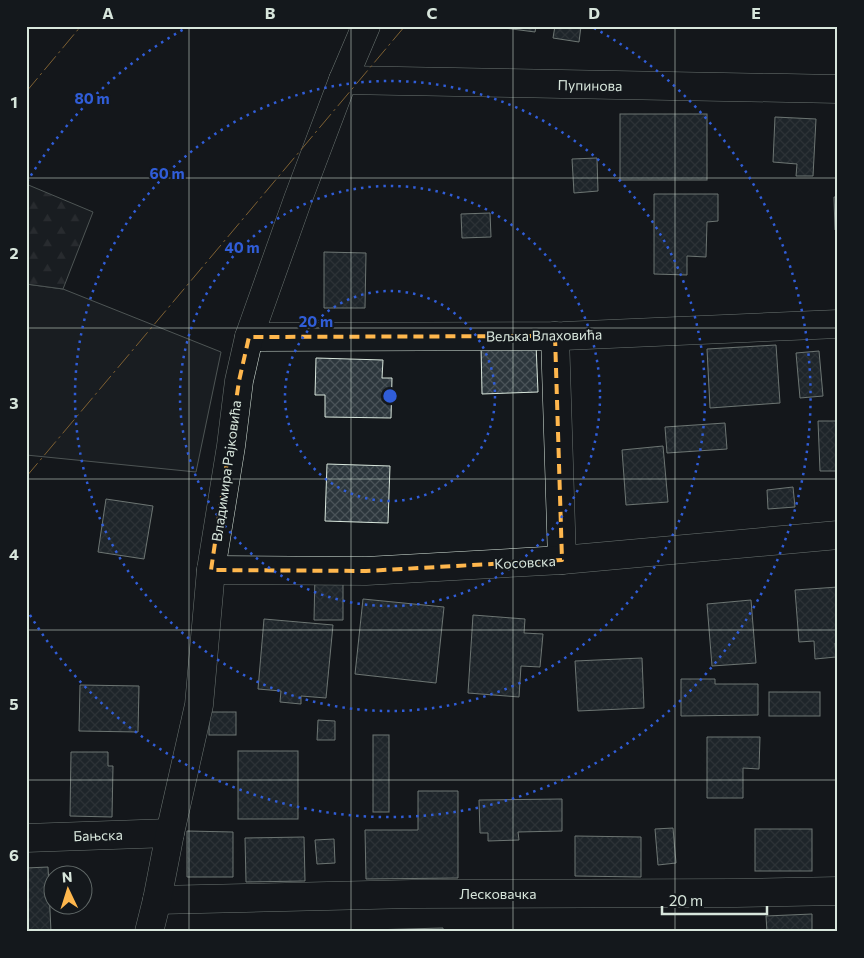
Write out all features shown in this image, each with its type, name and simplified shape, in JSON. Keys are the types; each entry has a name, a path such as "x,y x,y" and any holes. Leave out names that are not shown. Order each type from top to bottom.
{"street":[{"name":"Владимира Рајковића","path":"149,932 158,900 170,832 199,705 211,570 231,446 238,382 249,337 298,199 343,80 366,26"},
{"name":"Пупинова","path":"343,80 838,89"},
{"name":"Вељка Влаховића","path":"249,337 555,336 838,324"},
{"path":"555,336 562,560"},
{"name":"Косовска","path":"211,570 366,570 562,560 838,534"},
{"name":"Бањска","path":"26,838 170,832"},
{"name":"Лесковачка","path":"158,900 412,894 838,891"}],"highlighted area":[{"path":"555,336 562,560 366,571 211,570 239,381 249,337"}],"green space":[{"path":"26,184 93,212 63,289 26,284"},
{"path":"26,284 63,289 221,352 196,472 26,455"}],"building":[{"path":"489,26 536,26 535,32"},
{"path":"555,26 581,26 579,42 553,38"},
{"path":"620,114 707,114 707,180 620,180"},
{"path":"775,117 816,119 813,176 796,176 797,164 773,162"},
{"path":"597,158 598,191 574,193 572,159"},
{"path":"654,194 718,194 718,221 707,222 706,257 687,256 687,275 654,274"},
{"path":"834,197 838,197 838,230 835,230"},
{"path":"490,213 491,237 462,238 461,214"},
{"path":"324,252 366,253 365,308 324,308"},
{"path":"536,344 538,392 482,394 481,345"},
{"path":"776,345 780,403 710,408 707,349"},
{"path":"819,351 823,396 800,398 796,353"},
{"path":"316,358 383,360 382,378 392,378 391,418 325,417 325,395 315,395"},
{"path":"818,421 838,421 838,471 820,471"},
{"path":"725,423 727,449 667,453 665,427"},
{"path":"663,446 668,502 626,505 622,450"},
{"path":"327,464 390,466 388,523 325,521"},
{"path":"793,487 795,507 768,509 767,490"},
{"path":"106,499 153,506 144,559 98,552"},
{"path":"315,574 343,574 343,620 314,620"},
{"path":"838,587 838,643 835,643 836,657 815,659 814,641 799,642 795,590"},
{"path":"363,599 444,607 436,683 355,674"},
{"path":"751,600 756,663 712,666 707,604"},
{"path":"473,615 525,619 524,633 543,634 540,667 521,666 519,697 468,693"},
{"path":"264,619 333,625 326,698 301,696 301,704 280,702 281,691 258,689"},
{"path":"642,658 644,708 578,711 575,661"},
{"path":"681,679 715,679 715,684 758,684 758,715 681,716"},
{"path":"80,685 139,686 138,732 79,731"},
{"path":"769,692 820,692 820,716 769,716"},
{"path":"209,712 236,712 236,735 209,735"},
{"path":"318,720 335,721 335,740 317,740"},
{"path":"373,735 389,735 389,812 373,812"},
{"path":"707,737 760,737 759,769 743,768 743,798 707,798"},
{"path":"238,751 298,751 298,819 238,819"},
{"path":"71,752 108,752 108,766 113,766 112,817 70,816"},
{"path":"418,791 458,791 458,878 366,879 365,830 418,830"},
{"path":"562,799 562,831 518,832 519,840 488,841 488,833 480,833 479,800"},
{"path":"673,828 676,863 658,865 655,829"},
{"path":"755,829 812,829 812,871 755,871"},
{"path":"187,831 233,832 233,877 187,877"},
{"path":"575,836 641,837 641,877 575,876"},
{"path":"304,837 305,881 246,882 245,838"},
{"path":"334,839 335,863 317,864 315,840"},
{"path":"42,867 42,916 50,916 51,932 26,932 26,868"},
{"path":"812,914 812,932 767,932 766,916"},
{"path":"443,928 443,932 369,932 369,930"}],"power":[{"path":"26,92 81,26"},
{"path":"26,477 405,26"}]}
